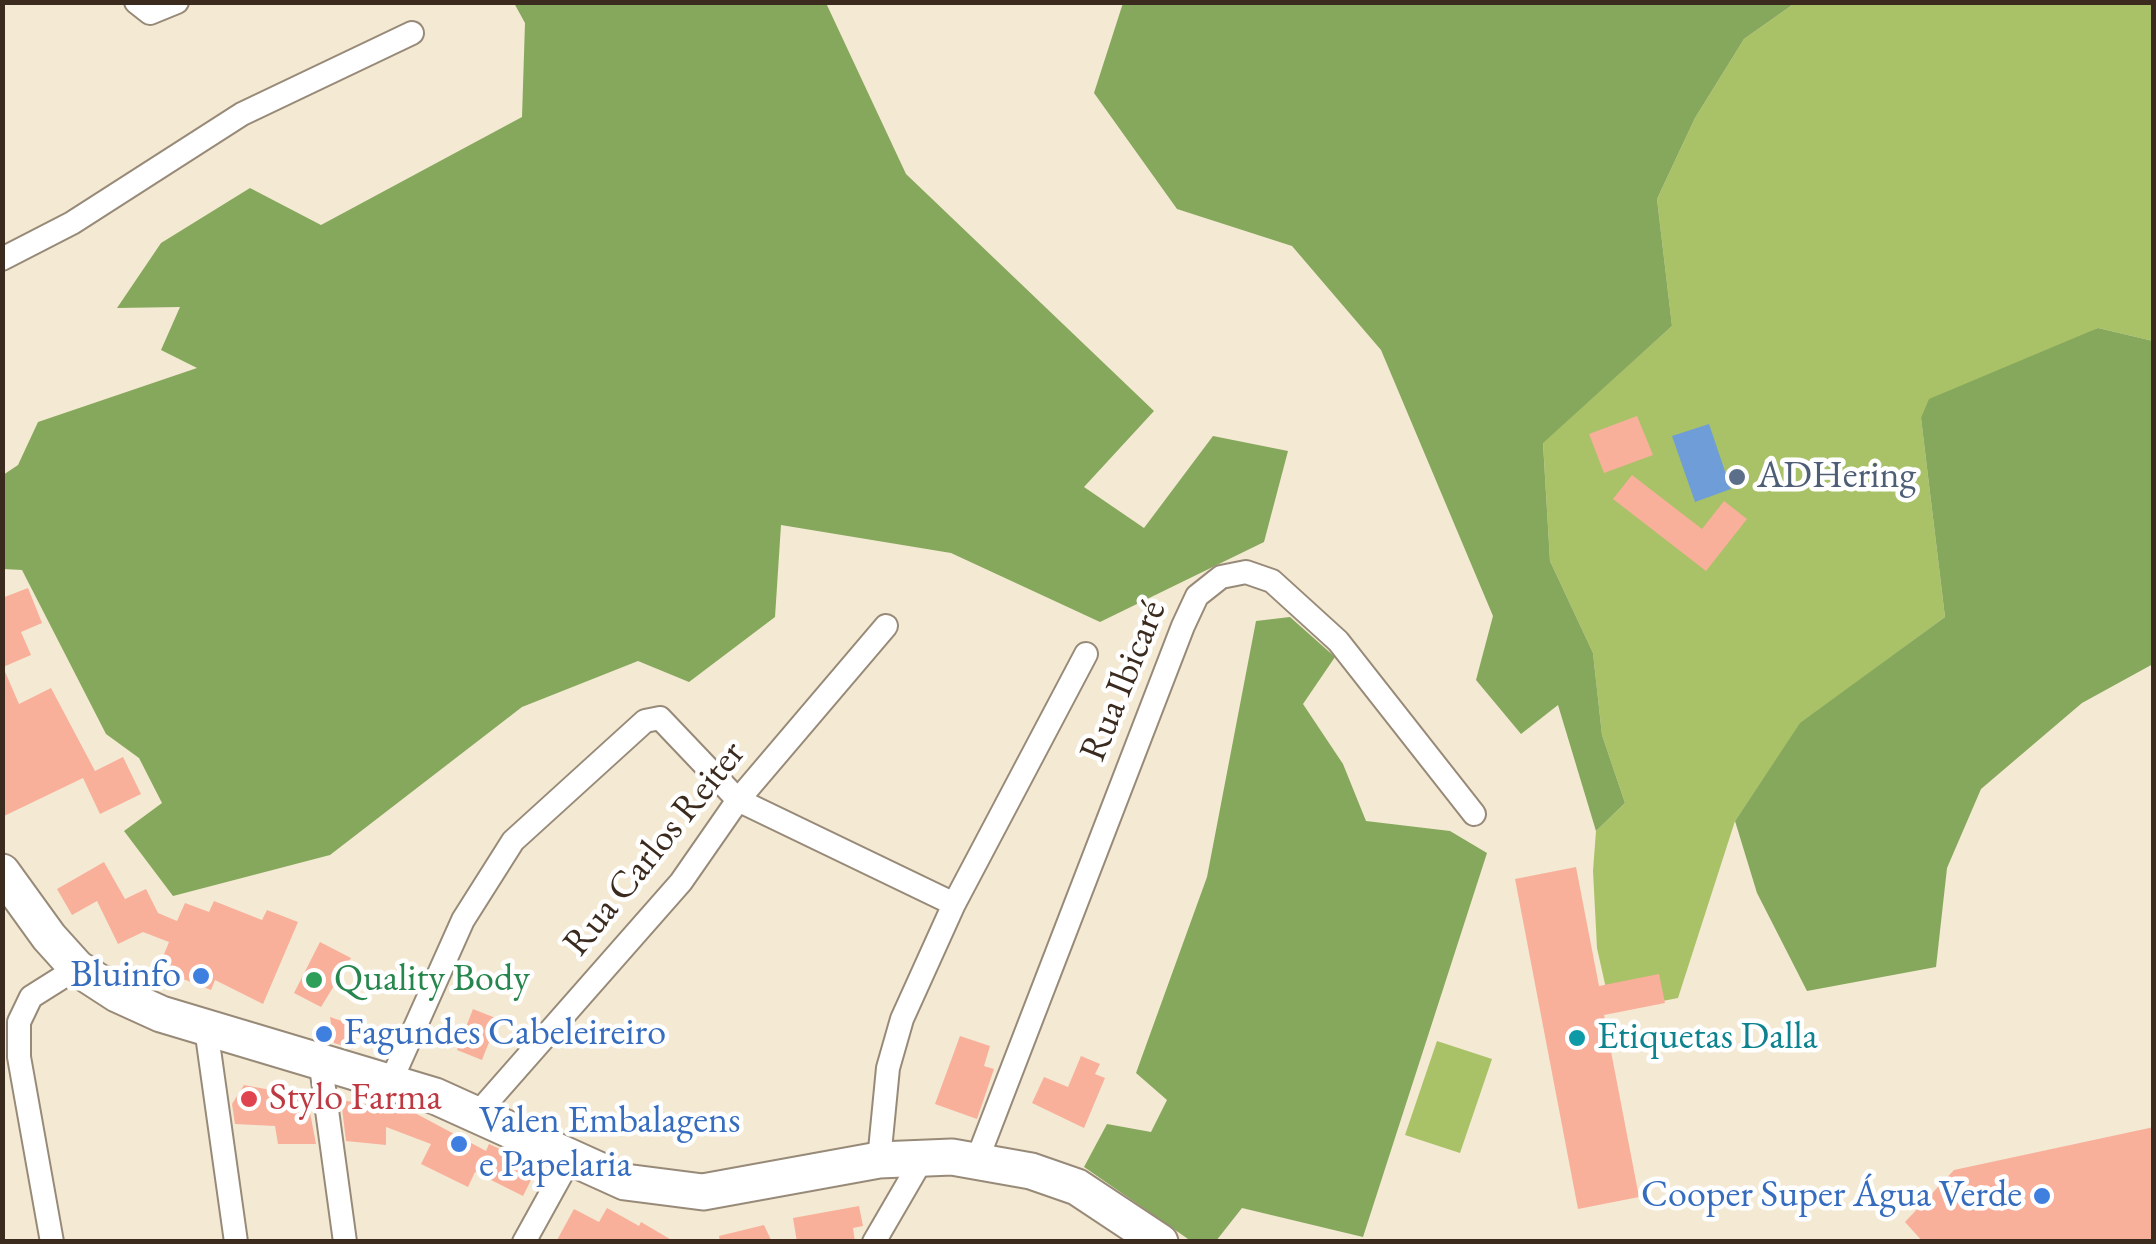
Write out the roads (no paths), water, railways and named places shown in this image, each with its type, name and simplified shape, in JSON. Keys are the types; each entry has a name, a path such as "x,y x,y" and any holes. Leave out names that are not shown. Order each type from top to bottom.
{"main road":[{"path":"2,872 77,968 118,994 206,1028 391,1080 625,1182 703,1192 879,1160 924,1156 977,1160 1030,1171 1077,1187 1160,1242"}],"street":[{"path":"136,2 150,14 177,2"},
{"path":"2,259 72,223 242,114 412,32"},
{"name":"Rua Ibicaré","path":"977,1160 1182,626 1198,596 1221,577 1246,572 1272,581 1338,641 1474,814"},
{"name":"Rua Carlos Reiter","path":"476,1114 681,882 738,800 886,626"},
{"path":"879,1160 888,1068 902,1018 954,904 1086,654"},
{"path":"391,1080 464,920 513,841 645,720 660,718 738,800 954,904"},
{"path":"52,1242 20,1056 18,1022 31,998 77,968"},
{"path":"206,1028 236,1242"},
{"path":"320,1060 345,1242"},
{"path":"874,1242 924,1156"},
{"path":"524,1242 570,1157"}],"water":[{"path":"1709,424 1731,489 1695,502 1672,436"}],"place":[{"name":"ADHering","path":"1737,477"},
{"name":"Bluinfo","path":"201,976"},
{"name":"Quality Body","path":"314,980"},
{"name":"Fagundes Cabeleireiro","path":"324,1034"},
{"name":"Etiquetas Dalla","path":"1577,1038"},
{"name":"Stylo Farma","path":"249,1099"},
{"name":"Valen Embalagens e Papelaria","path":"459,1144"},
{"name":"Cooper Super Água Verde","path":"2042,1196"}]}
